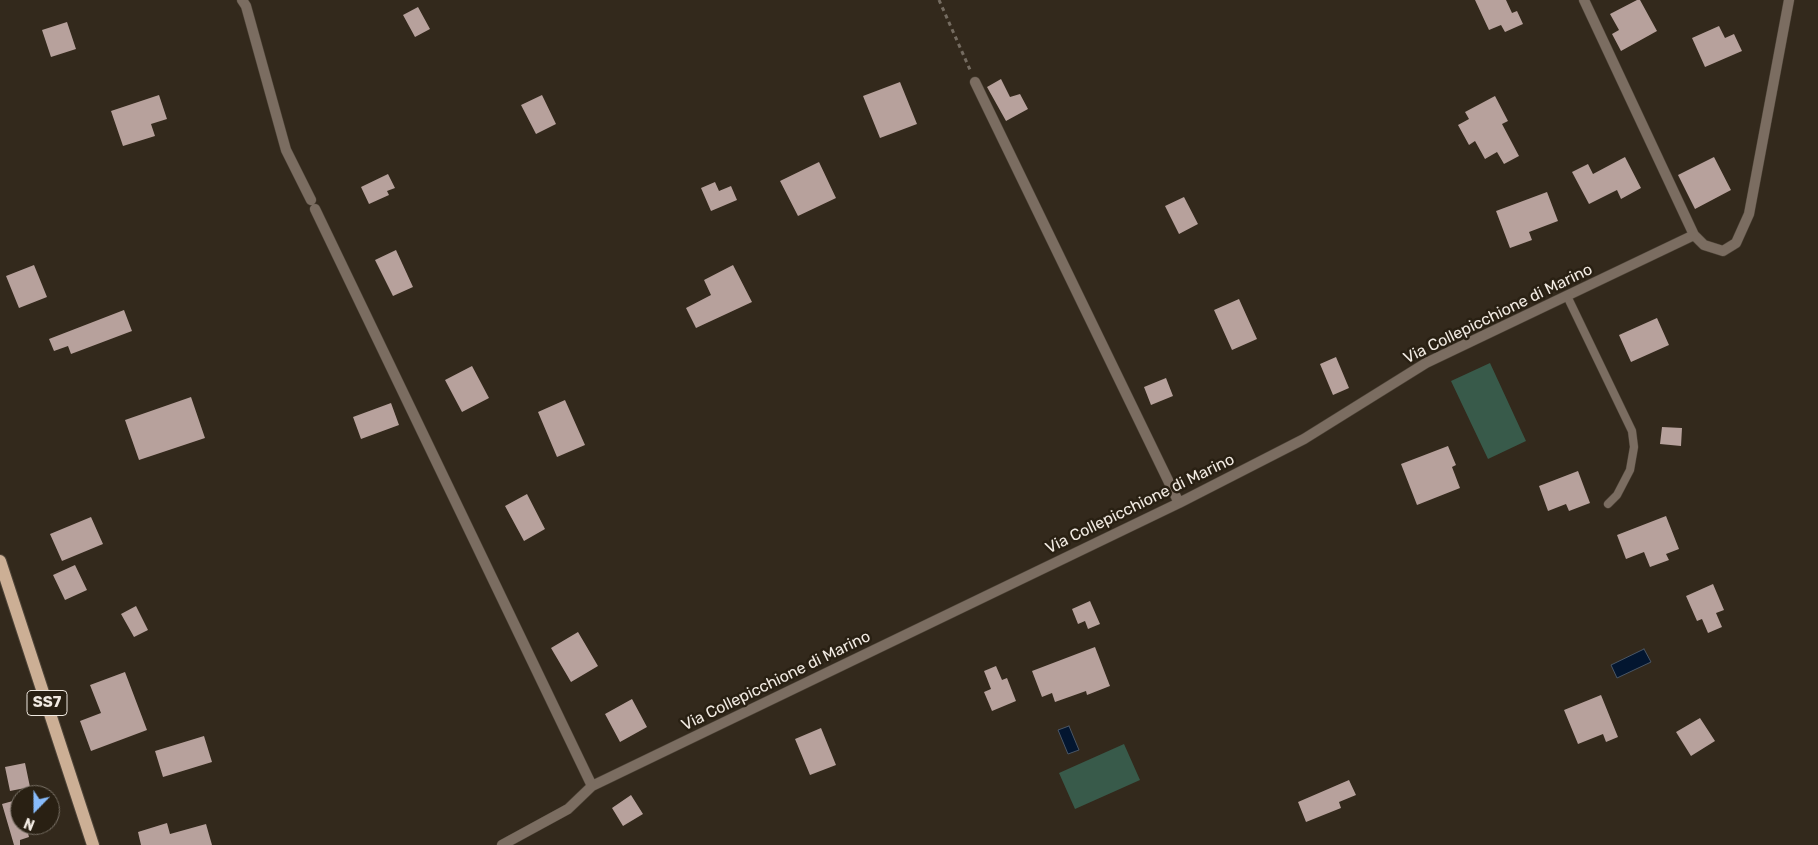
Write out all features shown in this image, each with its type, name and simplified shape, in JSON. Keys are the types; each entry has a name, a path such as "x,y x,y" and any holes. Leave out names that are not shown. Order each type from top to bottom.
{"main road":[{"name":"SS7","path":"0,561 93,845"}],"street":[{"path":"242,0 246,6 286,150 592,786 574,805 506,844"},
{"path":"1584,0 1694,235 1704,245 1723,251 1732,248 1743,230 1749,214 1789,0"},
{"path":"975,82 1179,503"},
{"name":"Via Collepicchione di Marino","path":"592,786 1179,503 1304,439 1426,363 1694,235"}],"lane":[{"path":"1568,296 1632,431 1634,447 1630,470 1620,490 1608,504"}],"path":[{"path":"939,0 975,82"}],"green space":[{"path":"1490,363 1526,441 1488,459 1451,381"},
{"path":"1124,744 1140,780 1075,809 1059,773"}],"water":[{"path":"1644,649 1651,662 1617,678 1611,665"},
{"path":"1069,726 1079,750 1068,754 1058,730"}],"building":[{"path":"1475,0 1506,0 1512,13 1517,11 1523,24 1505,32 1501,25 1489,30"},
{"path":"1640,0 1657,31 1621,51 1612,34 1619,30 1610,14"},
{"path":"418,7 430,29 415,37 403,15"},
{"path":"67,22 76,49 51,57 42,30"},
{"path":"1719,26 1725,38 1734,34 1742,51 1705,67 1692,38"},
{"path":"1001,79 1010,97 1020,94 1028,109 1006,121 987,87"},
{"path":"900,82 917,124 880,138 863,96"},
{"path":"159,95 167,119 151,124 155,136 123,146 111,111"},
{"path":"542,95 556,124 536,134 521,105"},
{"path":"1495,96 1508,121 1502,124 1519,156 1504,164 1497,152 1485,159 1475,141 1469,145 1458,125 1469,119 1465,112"},
{"path":"1625,157 1641,188 1621,199 1617,190 1589,204 1572,172 1588,164 1593,174"},
{"path":"1714,157 1731,190 1695,209 1678,175"},
{"path":"819,162 836,198 798,216 780,181"},
{"path":"388,174 395,188 387,191 389,195 369,204 361,187"},
{"path":"715,182 719,191 731,186 737,200 711,211 701,188"},
{"path":"1547,192 1558,221 1529,232 1532,240 1510,248 1496,211"},
{"path":"1184,197 1198,224 1179,234 1165,206"},
{"path":"396,250 413,287 393,296 375,260"},
{"path":"34,265 47,297 19,308 6,276"},
{"path":"733,265 752,302 696,328 686,308 711,295 704,280"},
{"path":"1239,299 1257,339 1232,350 1214,310"},
{"path":"124,310 132,331 71,354 68,346 54,351 49,339"},
{"path":"1657,318 1669,345 1631,362 1619,335"},
{"path":"1336,357 1349,388 1333,395 1320,364"},
{"path":"472,366 489,398 462,412 445,380"},
{"path":"1166,378 1173,396 1151,405 1144,387"},
{"path":"191,397 205,438 139,460 125,420"},
{"path":"565,400 585,445 557,457 538,412"},
{"path":"391,403 399,425 361,439 353,417"},
{"path":"1662,427 1682,428 1681,446 1660,444"},
{"path":"1448,446 1456,465 1452,467 1460,488 1417,505 1401,464"},
{"path":"1578,471 1590,503 1569,511 1566,504 1548,511 1539,486"},
{"path":"527,494 545,529 524,541 505,506"},
{"path":"1666,516 1679,549 1666,554 1669,560 1650,567 1644,552 1626,559 1617,535"},
{"path":"91,517 103,544 62,561 50,534"},
{"path":"75,565 87,590 65,600 53,575"},
{"path":"1713,584 1724,610 1716,613 1722,627 1708,633 1702,619 1697,621 1686,596"},
{"path":"1090,601 1100,624 1088,629 1085,621 1078,624 1072,609"},
{"path":"136,606 148,630 134,637 121,614"},
{"path":"578,632 598,666 571,682 551,648"},
{"path":"1095,647 1110,686 1087,695 1086,691 1055,702 1052,693 1042,697 1032,671"},
{"path":"996,666 1002,680 1007,678 1016,701 992,711 984,692 991,689 984,671"},
{"path":"125,672 147,730 91,751 80,721 101,713 90,685"},
{"path":"1601,695 1618,737 1606,742 1603,734 1578,744 1564,710"},
{"path":"632,699 647,727 620,742 605,714"},
{"path":"1700,718 1715,741 1691,756 1676,732"},
{"path":"821,728 836,765 810,775 795,739"},
{"path":"204,736 212,762 163,777 155,751"},
{"path":"25,763 30,785 10,785 10,791 5,767"},
{"path":"1349,780 1356,795 1339,802 1341,808 1306,822 1298,802"},
{"path":"631,795 643,814 623,826 612,808"},
{"path":"10,802 10,831 2,804"},
{"path":"167,823 170,834 206,824 212,845 141,845 138,832"},
{"path":"11,835 28,835 29,837 20,840 20,845 14,845"}]}
